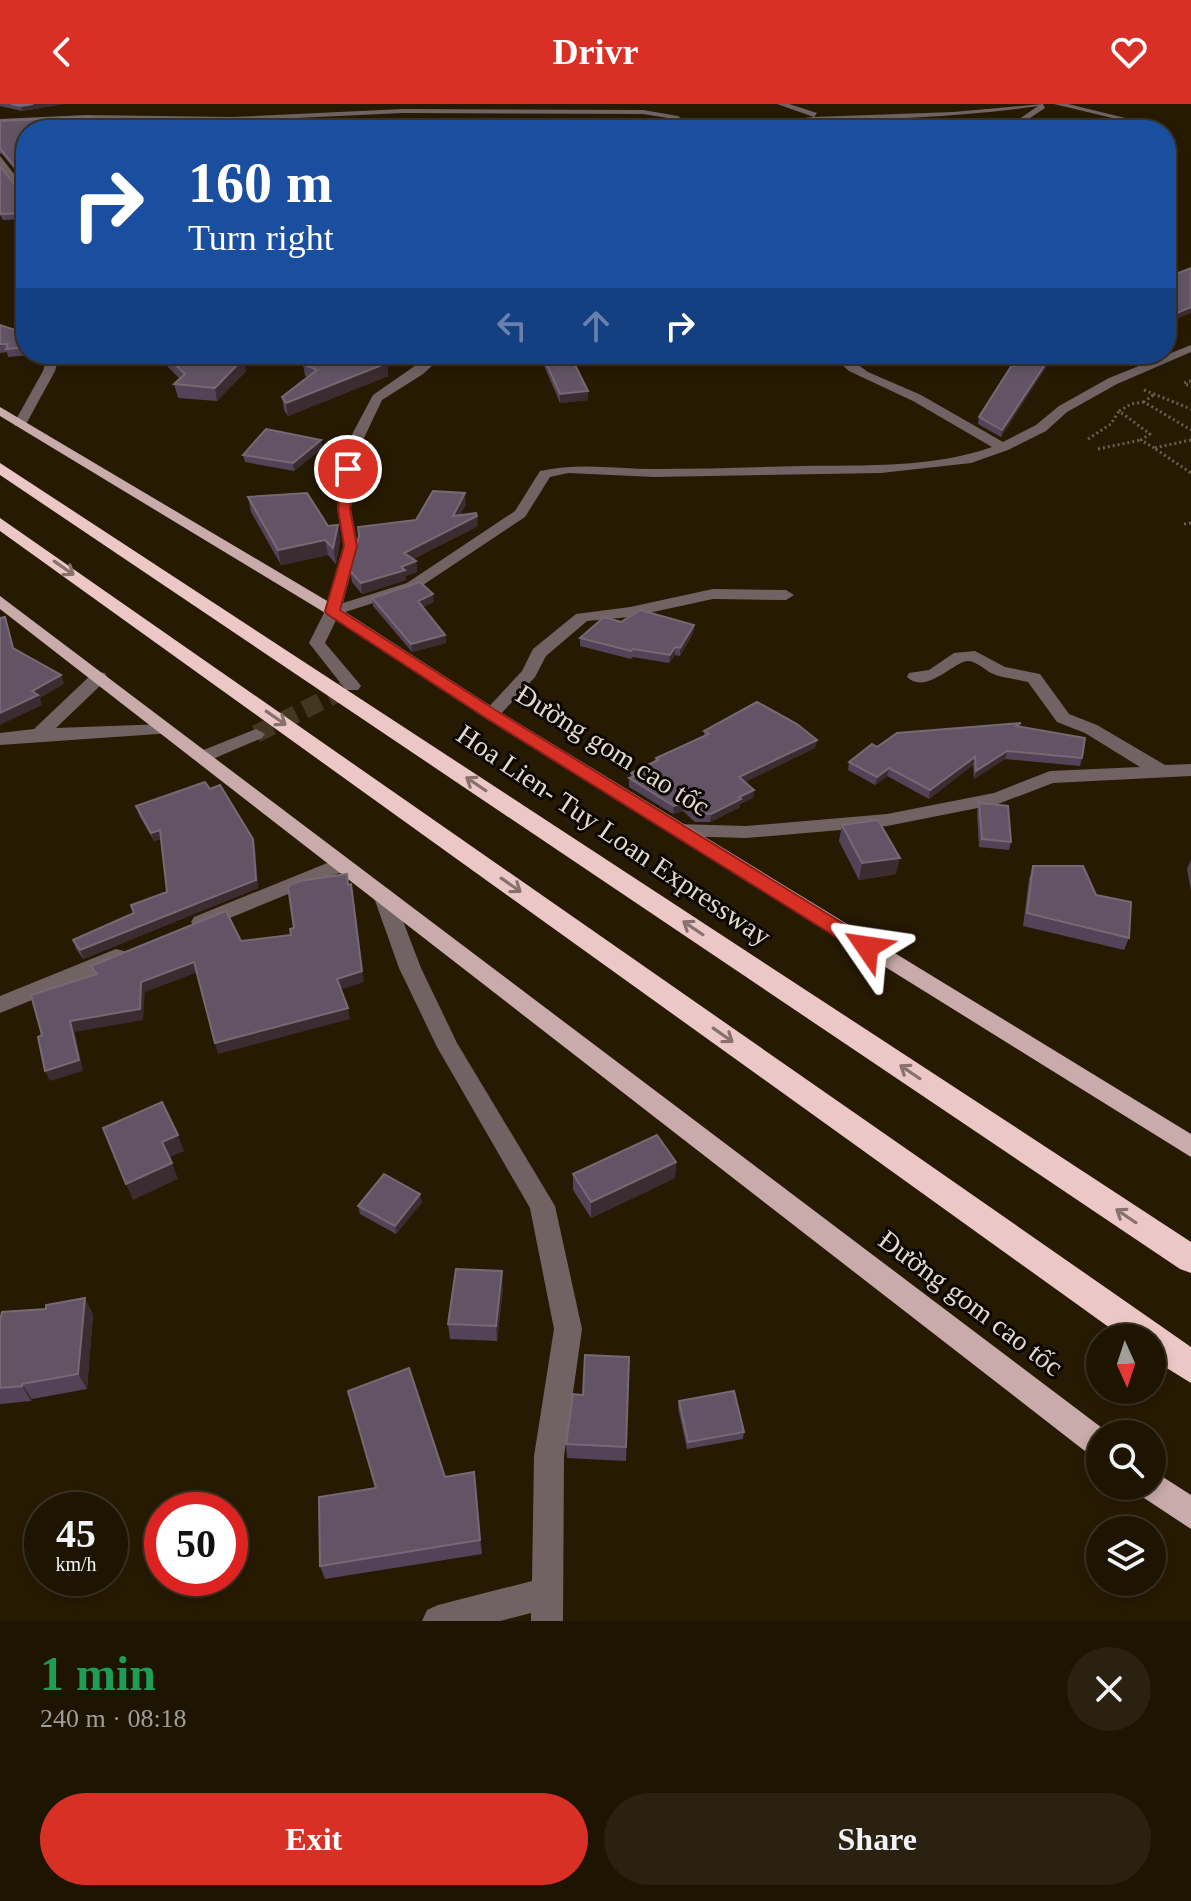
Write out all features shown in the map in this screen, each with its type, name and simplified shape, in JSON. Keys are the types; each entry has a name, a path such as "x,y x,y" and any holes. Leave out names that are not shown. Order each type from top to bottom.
{"highway":[{"name":"Hoa Lien- Tuy Loan Expressway","path":"0,468 1191,1259"},
{"path":"0,523 1131,1324"},
{"path":"1166,1349 1191,1367"}],"main road":[{"name":"Đường gom cao tốc","path":"0,411 333,611 491,714 1191,1147"},
{"name":"Đường gom cao tốc","path":"0,601 1086,1434"},
{"path":"1166,1495 1191,1514"}],"street":[{"path":"781,104 822,118"},
{"path":"907,104 928,115"},
{"path":"801,120 971,114 1039,104"},
{"path":"1022,120 1047,104"},
{"path":"1058,104 1128,120"},
{"path":"22,120 86,117 232,119 403,111 643,112 672,115 682,120"},
{"path":"0,159 16,181"},
{"path":"20,423 51,364"},
{"path":"352,686 317,643 333,611 351,546 344,509 348,469 356,440 377,398 427,364"},
{"path":"849,364 917,398 976,436 1003,447"},
{"path":"333,611 412,586 520,514 545,474 568,469 655,473 881,469 955,461 1003,447 1120,378 1153,364"},
{"path":"491,714 529,673 539,653 582,617 630,612 713,594 786,595"},
{"path":"915,677 940,672 960,657 979,657 1000,671 1034,678 1063,718 1091,729 1162,772"},
{"path":"39,734 99,677"},
{"path":"0,739 39,734 166,729"},
{"path":"202,757 256,734"},
{"path":"677,830 746,832 887,820 998,798 1050,777 1191,770"},
{"path":"185,929 342,864"},
{"path":"383,895 410,968 448,1047 542,1206 568,1329 549,1456 546,1607 438,1621"},
{"path":"0,1005 142,946"}],"path":[{"path":"1120,378 1191,409"},
{"path":"1191,381 1184,383 1191,387"},
{"path":"1088,439 1111,424 1119,411 1131,404 1144,402 1153,395"},
{"path":"1144,402 1191,430"},
{"path":"1098,449 1141,440 1150,434 1119,411"},
{"path":"1141,440 1191,473"},
{"path":"1154,448 1191,440"},
{"path":"1184,524 1191,523"}],"building":[{"path":"86,117 100,120 22,120"},
{"path":"16,120 16,168 0,149 0,121"},
{"path":"0,166 16,186 16,213 0,212"},
{"path":"1191,268 1191,307 1176,314 1176,274"},
{"path":"0,325 15,330 16,348 6,349 8,344 0,344"},
{"path":"175,364 238,364 215,388 174,384 185,374"},
{"path":"303,364 384,364 286,403 282,397 317,370"},
{"path":"546,364 574,364 588,391 560,394"},
{"path":"1045,364 1002,430 979,417 1012,365"},
{"path":"266,429 321,440 293,463 243,455"},
{"path":"433,491 465,493 453,516 476,513 477,516 404,553 416,561 401,567 405,570 361,583 350,571 359,536 358,527 416,520"},
{"path":"307,493 328,526 338,525 333,548 325,540 278,550 248,497"},
{"path":"420,582 433,594 418,601 445,635 411,644 372,598"},
{"path":"640,610 694,625 680,648 675,647 670,655 631,651 580,638 604,617 621,622"},
{"path":"5,617 13,648 61,675 32,691 38,695 0,713 0,618"},
{"path":"757,702 797,724 817,740 739,777 754,790 739,797 741,799 711,814 696,813 683,803 674,806 629,778 635,776 631,773 658,760 656,758 709,734 704,731"},
{"path":"1021,723 1016,726 1085,738 1082,758 1007,751 976,771 975,757 930,790 889,768 877,777 849,762 872,744 877,747 897,733"},
{"path":"205,782 210,789 220,785 253,839 256,880 80,950 73,940 134,913 131,905 167,892 160,830 151,833 136,806"},
{"path":"979,803 1008,806 1011,842 982,839"},
{"path":"878,820 900,858 862,863 842,825"},
{"path":"1033,866 1083,866 1096,895 1131,902 1129,938 1027,913"},
{"path":"347,874 348,885 351,884 362,971 337,979 348,1008 215,1043 194,962 141,982 140,1009 70,1021 79,1060 45,1071 38,1037 42,1035 31,995 97,974 91,966 226,911 241,941 291,935 290,929 294,928 288,886 300,881"},
{"path":"162,1102 178,1135 162,1142 172,1163 126,1184 103,1128"},
{"path":"657,1135 676,1162 591,1202 573,1174"},
{"path":"384,1174 420,1194 395,1226 358,1206"},
{"path":"456,1269 502,1271 496,1326 448,1324"},
{"path":"85,1298 78,1374 0,1388 2,1312 46,1309 46,1305"},
{"path":"585,1355 629,1357 626,1447 566,1444 573,1394 583,1395"},
{"path":"409,1368 445,1477 474,1472 480,1540 320,1566 319,1497 376,1488 348,1391"},
{"path":"734,1391 744,1432 688,1442 679,1401"}],"tunnel":[{"path":"256,734 352,686"}],"route":[{"path":"348,469 344,509 351,546 333,611 491,714 867,947"}]}
